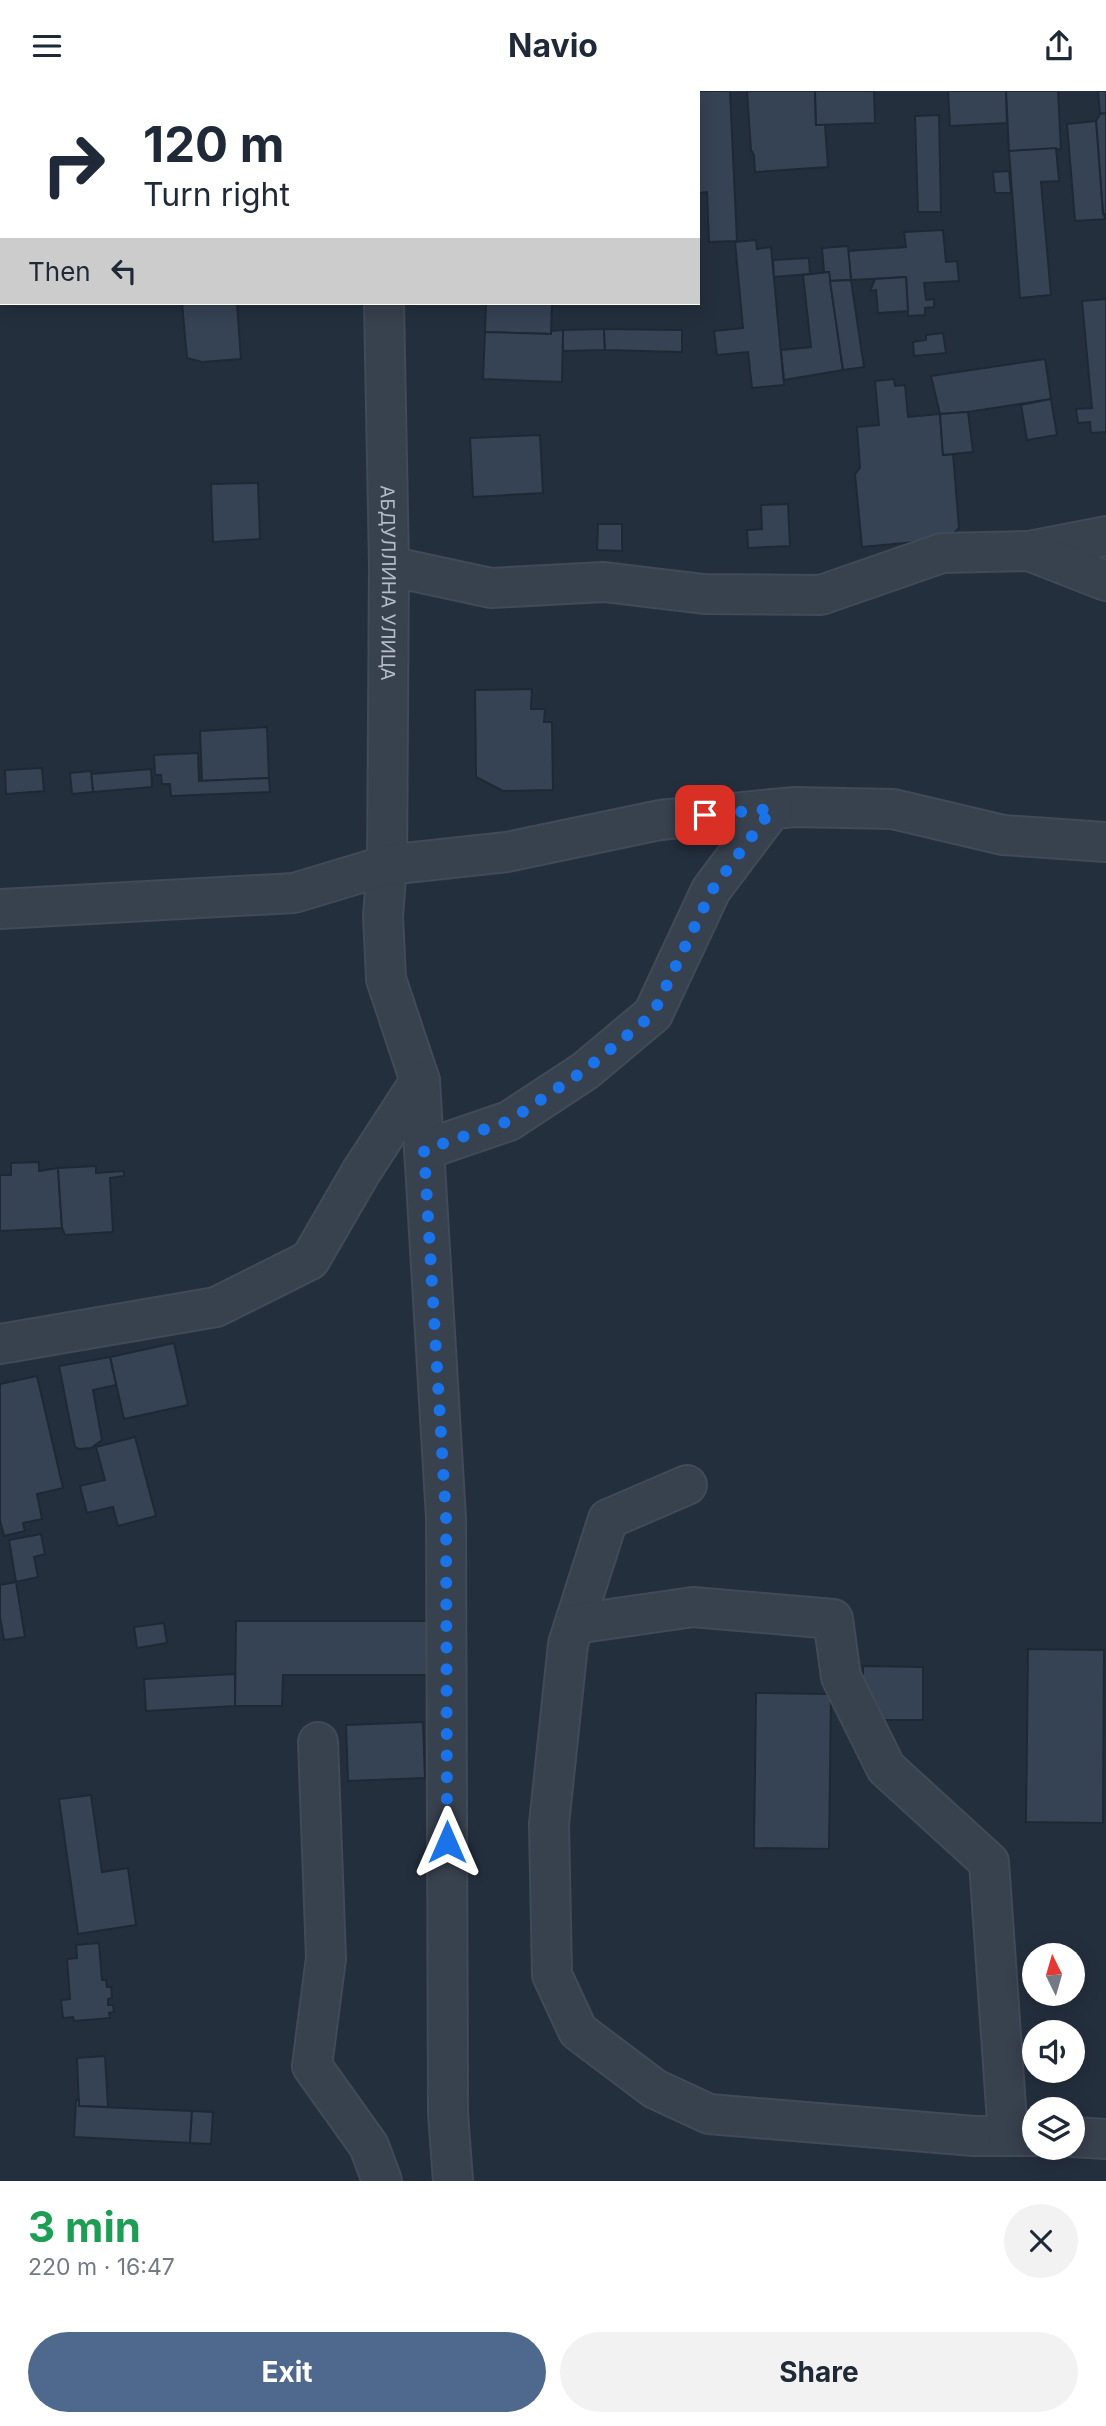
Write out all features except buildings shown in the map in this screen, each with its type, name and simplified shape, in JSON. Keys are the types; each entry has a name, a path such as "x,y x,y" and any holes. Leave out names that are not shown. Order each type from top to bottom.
{"street":[{"name":"АБДУЛЛИНА УЛИЦА","path":"384,305 389,566 387,865 383,916 386,979 420,1081 446,1518 448,2113 453,2181"},
{"path":"389,566 491,588 604,582 704,594 821,594 942,553 1030,551 1106,536"},
{"path":"1030,551 1106,581"},
{"path":"0,909 294,893 387,865 507,852 660,820 794,807 893,809 1003,835 1106,842"},
{"path":"424,1150 509,1121 585,1070 653,1014 712,890 772,809"},
{"path":"0,1344 216,1307 310,1259 361,1172 420,1081"},
{"path":"575,1624 693,1607 833,1619 841,1677 886,1768 989,1862 1021,2136 974,2136 709,2114 655,2089 578,2031 552,1975 549,1824 568,1644 608,1520 687,1485"},
{"path":"318,1742 326,1958 312,2066 369,2146 382,2181"},
{"path":"1085,2138 1106,2139"}],"route":[{"path":"447,1842 446,1518 424,1150 509,1121 585,1070 653,1014 712,890 772,809 705,815"}]}
